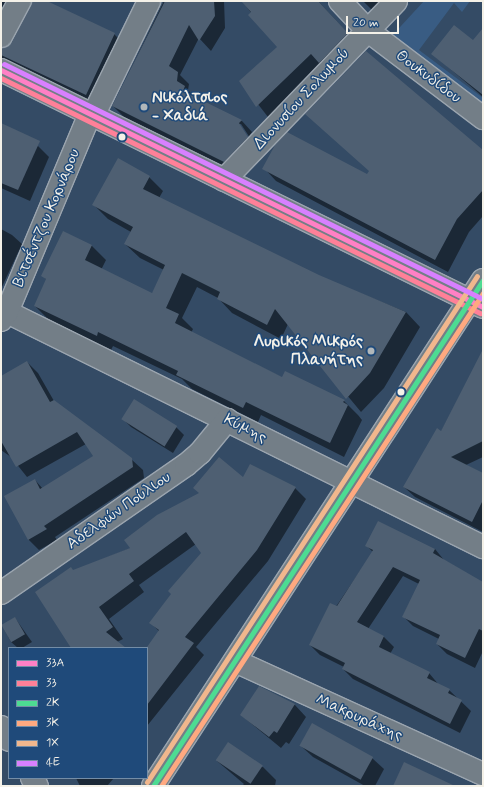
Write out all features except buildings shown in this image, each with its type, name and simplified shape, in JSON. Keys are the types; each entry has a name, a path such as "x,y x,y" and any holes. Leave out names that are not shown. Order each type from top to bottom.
{"street":[{"path":"1,36 20,1"},
{"name":"Βιτσέντζου Κορνάρου","path":"4,316 91,115 149,1"},
{"name":"Θουκυδίδου","path":"340,1 367,30 483,118"},
{"name":"Διονυσίου Σολωμού","path":"224,180 396,1"},
{"path":"1,70 476,304"},
{"path":"153,786 351,483 476,304 483,280"},
{"name":"Κύμης","path":"4,316 227,420 351,483 483,546"},
{"name":"Αδελφών Πούλιου","path":"1,593 186,465 200,453 227,420"},
{"name":"Μακρυράχης","path":"234,661 483,774"},
{"path":"1,727 8,738"}],"shaded area":[{"path":"424,1 470,1 462,12 454,3 419,50 483,98 483,119 389,39"}],"transit line":[{"name":"4Ε","path":"4,64 483,299"},
{"name":"33A","path":"1,70 483,307"},
{"name":"33","path":"1,78 480,313"},
{"name":"1Χ","path":"147,782 477,276"},
{"name":"2Κ","path":"153,786 483,280"},
{"name":"3Κ","path":"161,786 483,293"}],"place":[{"name":"Νικόλτσιος - Χαδιά","path":"144,107"},
{"name":"Λυρικός Μικρός Πλανήτης","path":"371,351"}]}
